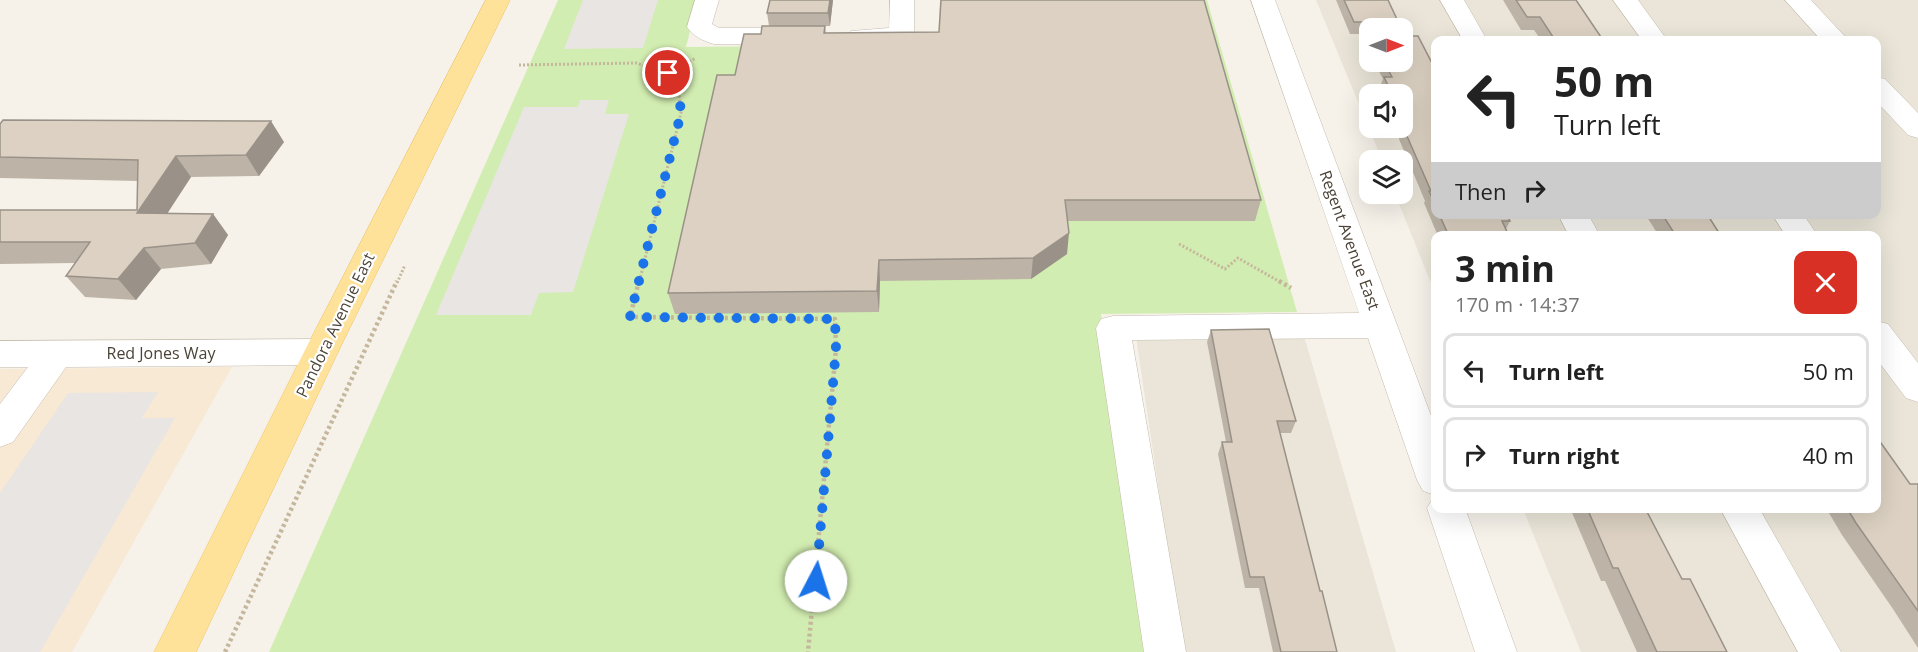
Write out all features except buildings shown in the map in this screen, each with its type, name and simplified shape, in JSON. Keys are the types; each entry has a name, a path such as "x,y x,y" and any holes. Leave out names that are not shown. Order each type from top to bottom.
{"main road":[{"name":"Pandora Avenue East","path":"175,652 321,352 498,0"}],"street":[{"path":"707,0 699,27 714,36 901,36 902,0"},
{"name":"Regent Avenue East","path":"1263,0 1431,466"},
{"path":"1452,0 1473,36"},
{"path":"1625,0 1652,36"},
{"path":"1797,0 1831,36"},
{"path":"1881,90 1918,129"},
{"path":"1165,652 1113,327 1381,325"},
{"path":"1881,340 1918,388"},
{"name":"Red Jones Way","path":"0,354 321,352"},
{"path":"0,432 56,354"},
{"path":"1448,513 1497,652"},
{"path":"1742,513 1820,652"}],"path":[{"path":"519,65 636,63 668,73 679,94 681,113 630,317 835,319 836,349 808,652"},
{"path":"1179,244 1225,269 1238,258 1291,288"},
{"path":"225,652 409,256"}],"shaded area":[{"path":"583,0 658,0 643,48 564,49"},
{"path":"1316,0 1918,0 1918,652 1581,652 1525,513 1881,513 1881,231 1431,231 1431,283 1399,204 1413,204 1413,150 1378,150 1373,138 1413,138 1413,84 1359,84 1359,104"},
{"path":"580,100 609,100 605,114 629,114 573,292 539,293 531,315 436,315 524,107 578,107"},
{"path":"1304,336 1396,652 1183,652 1136,337"},
{"path":"232,367 72,652 0,652 0,369"},
{"path":"158,392 142,418 175,418 40,652 0,652 0,493 68,393"}],"green space":[{"path":"558,0 698,0 686,47 874,45 938,41 940,0 1207,0 1297,312 1101,314 1144,652 269,652"}],"route":[{"path":"668,73 679,94 681,113 630,317 835,319 836,349 816,581"}]}
